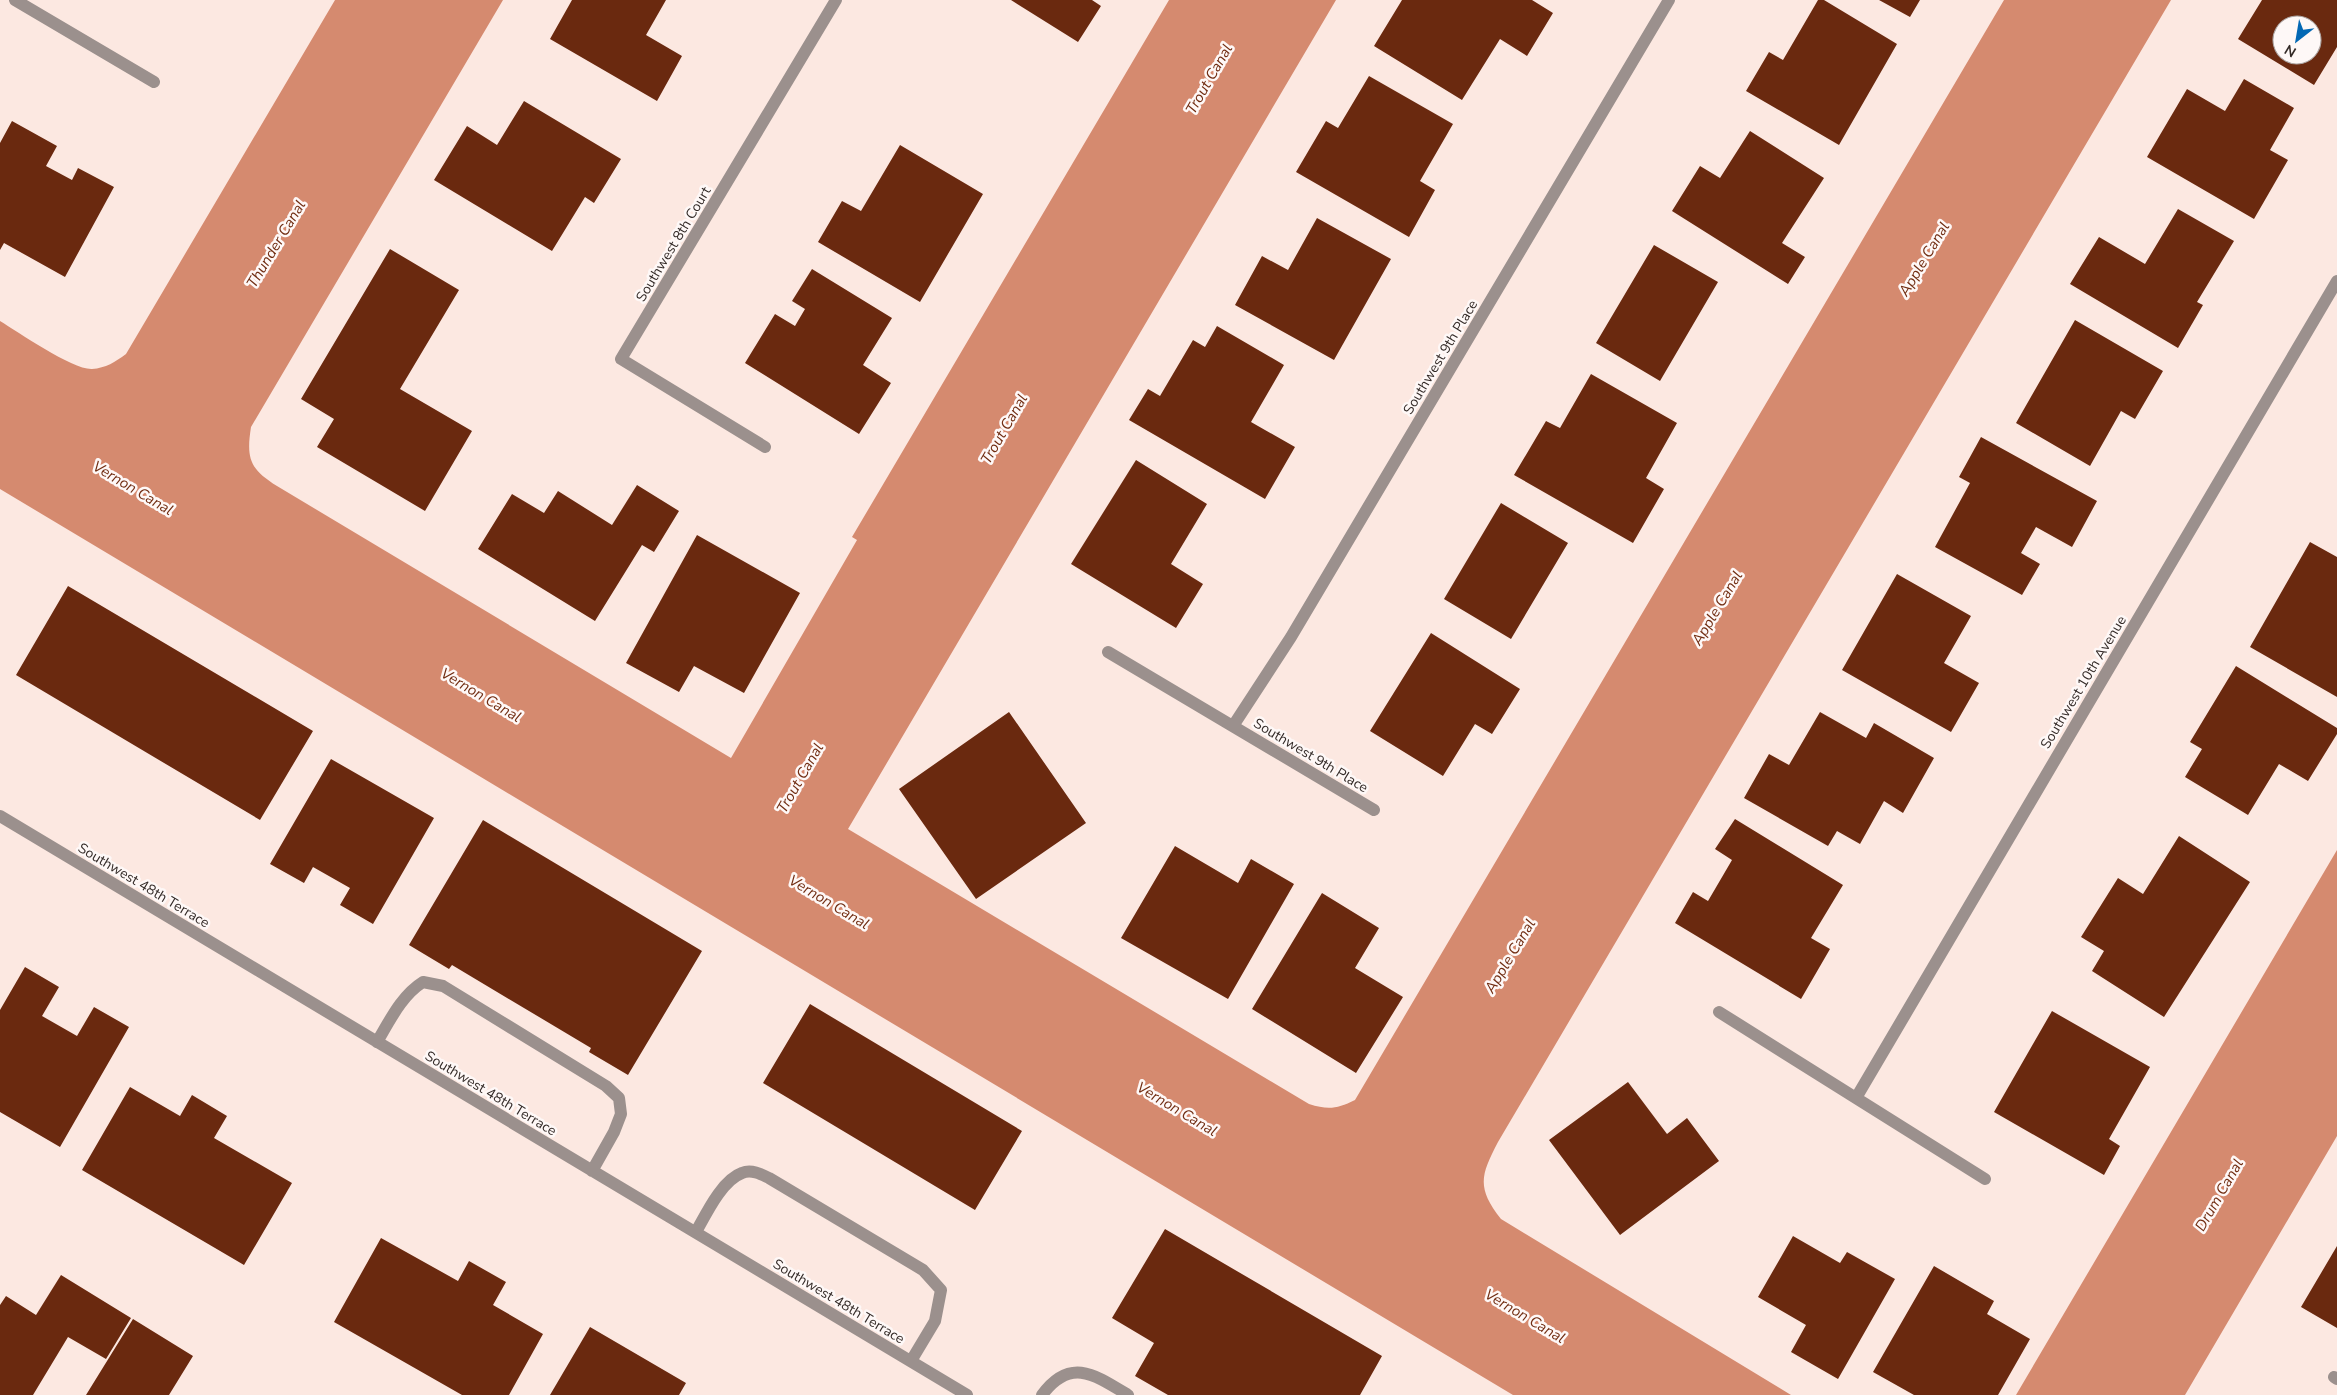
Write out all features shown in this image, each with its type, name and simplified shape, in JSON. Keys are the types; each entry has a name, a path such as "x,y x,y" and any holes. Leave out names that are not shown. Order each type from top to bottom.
{"street":[{"path":"15,0 154,82"},
{"name":"Southwest 8th Court","path":"765,447 621,359 836,0"},
{"name":"Southwest 9th Place","path":"1232,726 1291,637 1669,0"},
{"name":"Southwest 10th Avenue","path":"1856,1098 2337,282"},
{"name":"Southwest 9th Place","path":"1108,652 1374,810"},
{"name":"Southwest 48th Terrace","path":"0,816 968,1395"},
{"path":"377,1042 402,1002 415,987 423,982 443,986 606,1086 619,1098 621,1114 614,1132 592,1171"},
{"path":"1719,1012 1986,1179"},
{"path":"696,1232 714,1200 731,1180 743,1172 755,1172 923,1270 941,1290 935,1321 911,1361"},
{"path":"1042,1395 1051,1384 1064,1374 1078,1372 1092,1376 1128,1395"}],"water":[{"path":"335,0 503,0 251,427 249,447 252,462 261,474 277,486 731,758 857,540 852,537 1169,0 1336,0 848,829 1309,1104 1327,1108 1338,1107 1355,1100 2004,0 2171,0 1498,1142 1485,1172 1484,1181 1488,1198 1501,1219 1791,1395 1513,1395 0,489 0,321 46,350 83,368 92,369 106,366 126,354"},
{"name":"Drum Canal","path":"2337,850 2337,1136 2185,1395 2016,1395"}],"building":[{"path":"572,0 666,0 646,35 682,56 657,101 550,39"},
{"path":"1011,0 1092,0 1101,6 1078,42"},
{"path":"1402,0 1532,0 1553,13 1527,56 1500,39 1462,100 1374,46"},
{"path":"1818,0 1824,0 1897,44 1839,145 1746,91 1769,52 1783,60"},
{"path":"1879,0 1920,0 1910,17"},
{"path":"2262,0 2337,0 2337,47 2314,85 2281,65 2322,65 2322,15 2272,15 2272,60 2238,39"},
{"path":"1369,76 1453,124 1420,181 1435,190 1409,237 1296,172 1326,121 1338,128"},
{"path":"2244,79 2294,108 2270,150 2288,160 2254,219 2147,157 2187,89 2225,111"},
{"path":"524,101 621,159 594,203 585,197 552,251 434,180 467,126 497,145"},
{"path":"12,121 57,146 46,166 72,180 78,168 114,187 65,277 4,243 0,250 0,143"},
{"path":"1750,131 1824,178 1782,243 1805,257 1788,284 1672,211 1700,166 1720,178"},
{"path":"900,145 983,194 920,302 818,242 842,201 861,211"},
{"path":"2178,209 2234,241 2197,302 2203,305 2178,348 2070,284 2099,237 2145,264"},
{"path":"1317,218 1391,259 1334,360 1235,305 1262,256 1288,270"},
{"path":"1654,245 1718,282 1660,381 1596,343"},
{"path":"390,249 459,290 400,389 472,431 425,511 317,447 334,419 301,399"},
{"path":"812,269 892,318 863,365 891,383 859,434 745,363 775,314 795,326 805,309 792,301"},
{"path":"2075,320 2163,371 2135,419 2121,411 2090,466 2016,423"},
{"path":"1217,326 1284,365 1251,422 1295,447 1265,499 1129,420 1148,389 1160,396 1193,340 1205,347"},
{"path":"1591,374 1677,423 1646,478 1664,489 1633,543 1514,475 1546,421 1560,428"},
{"path":"1981,437 2097,501 2072,547 2036,527 2021,553 2040,564 2022,595 1935,547 1970,483 1959,477"},
{"path":"1136,460 1207,504 1171,564 1203,584 1176,628 1071,564"},
{"path":"637,485 679,511 654,552 642,545 595,621 478,549 512,494 544,513 558,491 612,525"},
{"path":"1501,503 1568,543 1511,639 1444,599"},
{"path":"697,535 800,593 744,693 694,666 679,692 626,663"},
{"path":"2310,542 2337,557 2337,697 2250,647"},
{"path":"1897,574 1971,616 1944,663 1979,683 1951,732 1842,670"},
{"path":"68,586 313,731 260,820 16,675"},
{"path":"1431,633 1520,689 1492,734 1475,724 1443,776 1370,731"},
{"path":"2236,666 2337,728 2337,734 2308,781 2279,764 2248,815 2185,777 2202,749 2190,742"},
{"path":"1009,712 1086,823 976,899 899,789"},
{"path":"1820,712 1866,738 1874,723 1934,758 1903,813 1884,801 1860,844 1837,831 1828,846 1744,798 1769,754 1789,765"},
{"path":"331,759 434,818 373,924 340,905 350,888 313,867 304,883 270,864"},
{"path":"1735,819 1843,885 1811,938 1830,949 1801,999 1675,923 1693,892 1708,901 1732,860 1715,849"},
{"path":"483,820 702,951 628,1075 589,1052 591,1048 452,965 449,969 409,945"},
{"path":"2179,836 2250,882 2164,1017 2092,971 2104,951 2081,937 2118,878 2143,894"},
{"path":"1175,846 1238,883 1251,859 1294,884 1228,999 1121,938"},
{"path":"1322,893 1379,928 1355,968 1403,997 1356,1073 1252,1009"},
{"path":"25,967 59,987 42,1016 77,1036 94,1007 129,1027 60,1147 0,1112 0,1010"},
{"path":"810,1004 1022,1131 975,1210 763,1083"},
{"path":"2052,1011 2150,1067 2109,1139 2120,1146 2104,1175 1994,1112"},
{"path":"1628,1082 1667,1134 1687,1118 1719,1161 1620,1235 1549,1140"},
{"path":"130,1087 180,1116 192,1095 227,1116 214,1138 292,1183 244,1265 82,1170"},
{"path":"1165,1229 1382,1356 1360,1395 1168,1395 1135,1376 1154,1343 1112,1318"},
{"path":"1793,1236 1840,1263 1847,1252 1895,1279 1838,1379 1791,1352 1806,1325 1758,1297"},
{"path":"381,1238 458,1281 469,1261 506,1282 493,1305 543,1334 509,1395 462,1395 334,1322"},
{"path":"2337,1246 2337,1328 2301,1307"},
{"path":"1934,1266 1994,1301 1987,1314 2030,1339 1998,1395 1914,1395 1873,1372"},
{"path":"61,1275 131,1318 106,1359 68,1337 33,1395 0,1395 0,1305 6,1296 36,1315"},
{"path":"133,1319 193,1356 169,1395 86,1395"},
{"path":"590,1327 686,1383 679,1395 550,1395"}],"water label":[{"name":"Trout Canal","path":"1209,79"},
{"name":"Thunder Canal","path":"276,244"},
{"name":"Apple Canal","path":"1924,259"},
{"name":"Trout Canal","path":"1004,429"},
{"name":"Vernon Canal","path":"133,488"},
{"name":"Apple Canal","path":"1717,608"},
{"name":"Vernon Canal","path":"481,695"},
{"name":"Trout Canal","path":"800,778"},
{"name":"Vernon Canal","path":"829,902"},
{"name":"Apple Canal","path":"1510,956"},
{"name":"Vernon Canal","path":"1177,1109"},
{"name":"Vernon Canal","path":"1525,1316"}]}
